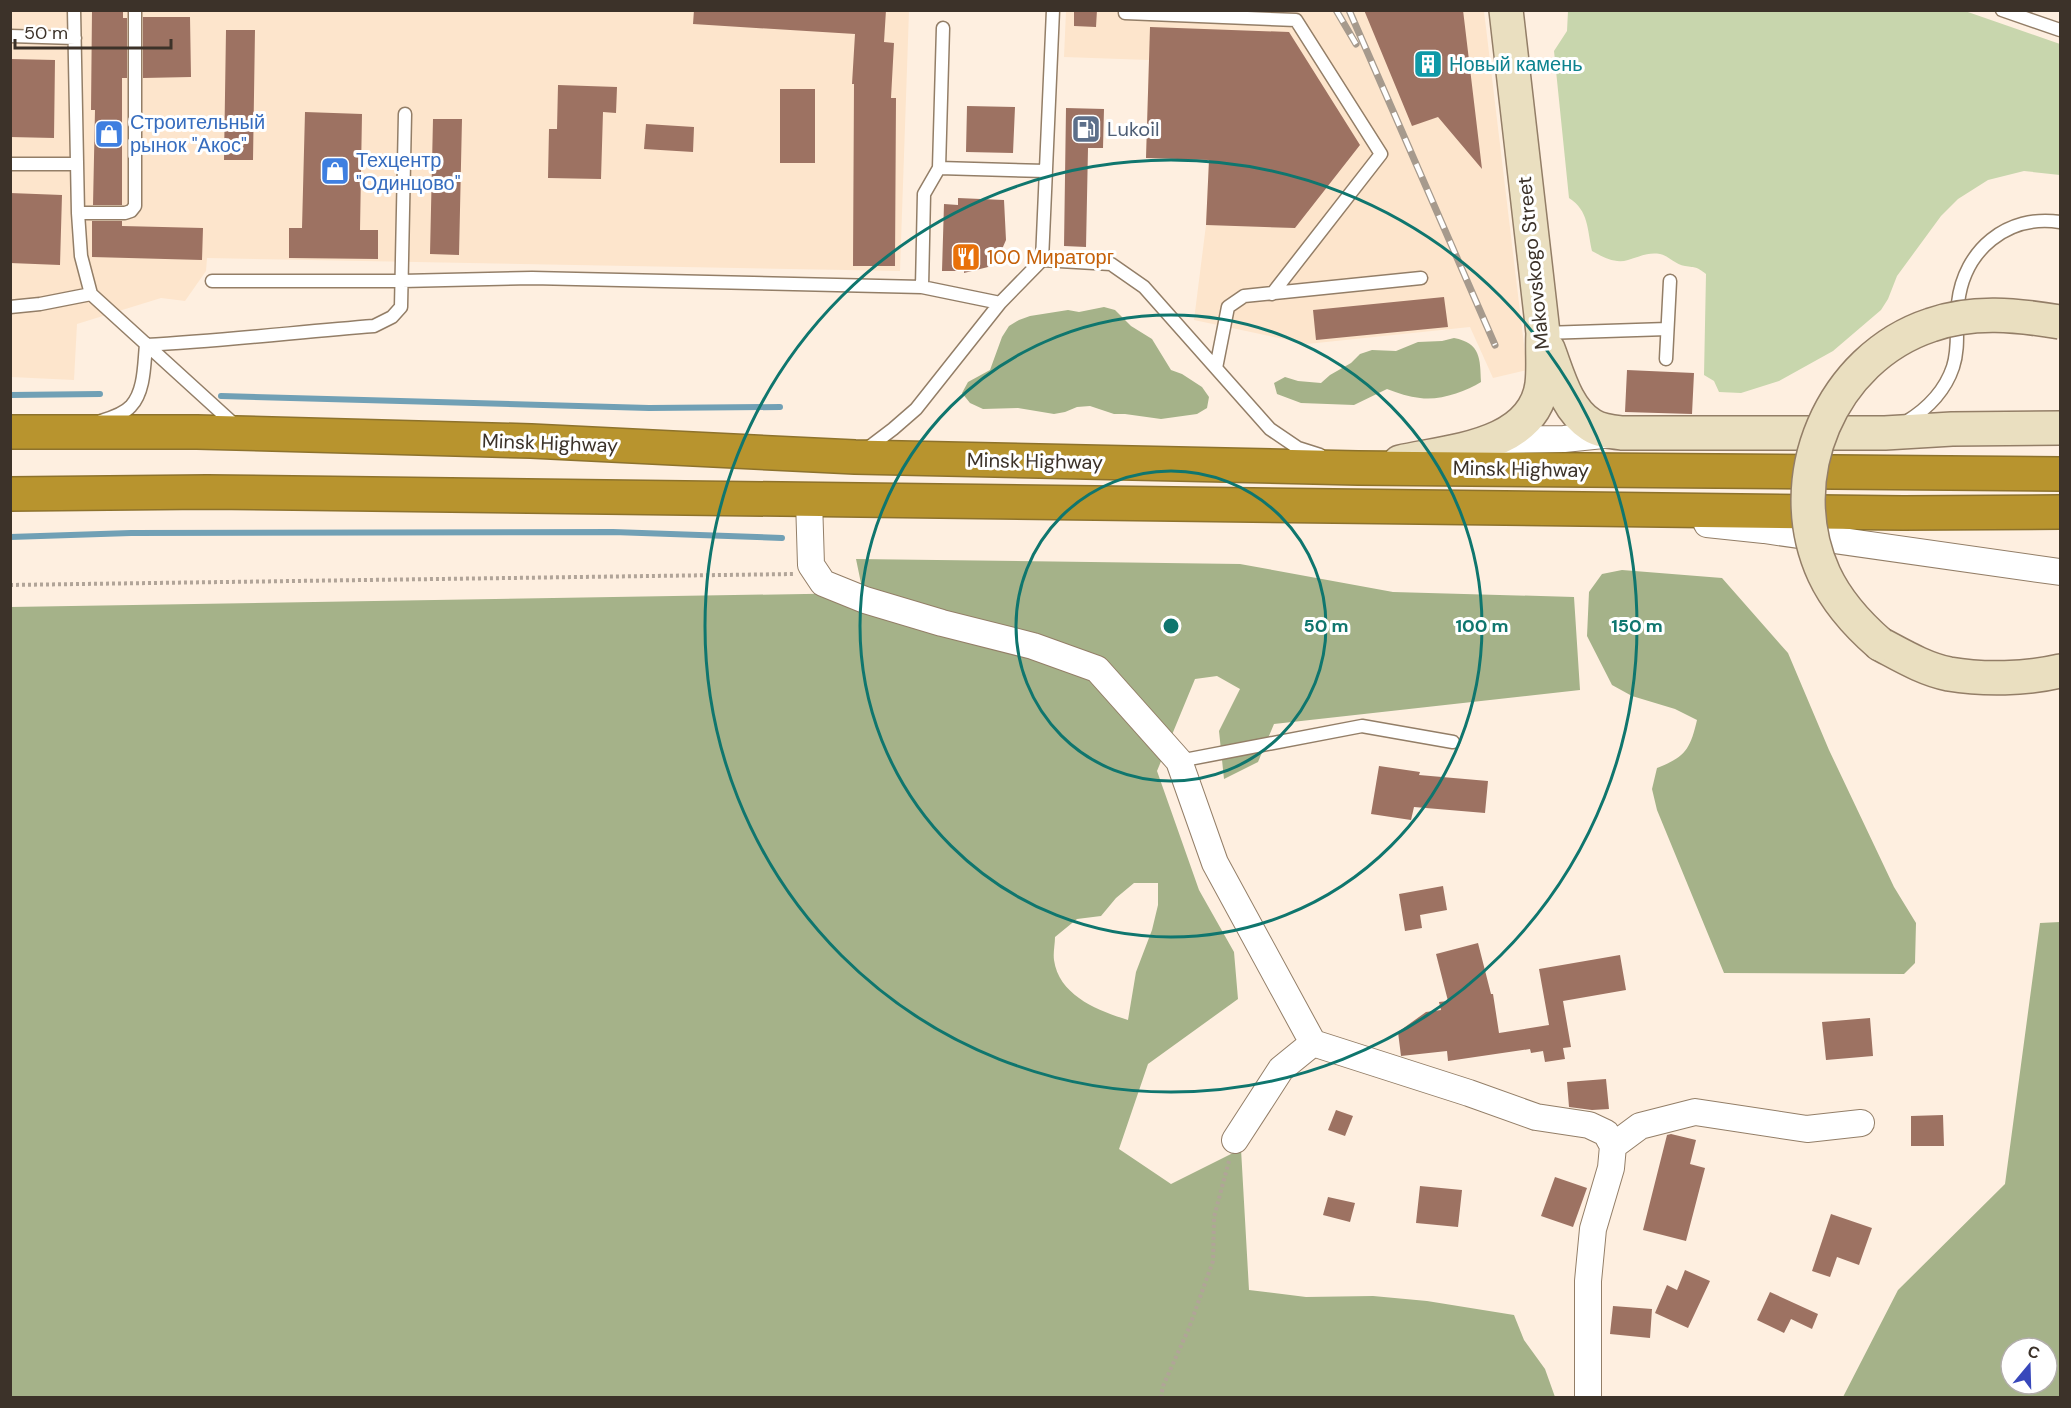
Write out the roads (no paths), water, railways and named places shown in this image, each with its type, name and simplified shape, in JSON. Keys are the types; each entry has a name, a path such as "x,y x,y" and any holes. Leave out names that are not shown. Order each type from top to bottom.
{"highway":[{"name":"Minsk Highway","path":"10,432 76,431 531,441 855,457 1364,468 2061,474"},
{"name":"Minsk Highway","path":"10,494 207,492 1903,513 2061,512"}],"main road":[{"name":"Makovskogo Street","path":"1364,468 1496,440 1519,427 1534,410 1542,385 1543,333 1506,10"},
{"path":"2061,322 2003,315 1953,318 1929,325 1884,349 1848,383 1822,426 1814,450 1808,491 1810,525 1815,549 1824,573 1850,615 1880,644 1914,662 1947,674 2018,677 2061,670"},
{"path":"1543,333 1562,387 1576,411 1590,425 1601,430 1622,433 1885,433 1952,429 2061,428"}],"street":[{"path":"1496,440 1564,439 1622,433"},
{"path":"809,500 811,564 823,583 865,600 942,623 1033,646 1097,669 1179,761 1215,863 1313,1043 1536,1117 1588,1125 1606,1133 1613,1146 1611,1168 1593,1229 1588,1281 1588,1398"},
{"path":"1555,508 1764,530 2061,572"},
{"path":"1235,1140 1281,1069 1313,1043"},
{"path":"1613,1146 1640,1126 1695,1112 1807,1129 1861,1123"}],"lane":[{"path":"74,10 78,213 81,256 91,294 244,434"},
{"path":"78,213 125,213 131,211 135,206 135,10"},
{"path":"855,457 893,429 915,409 1000,303 1041,261 1053,10"},
{"path":"2002,10 2061,30"},
{"path":"1125,13 1296,20 1381,154 1272,294"},
{"path":"922,286 924,194 939,168 943,28"},
{"path":"10,36 75,38"},
{"path":"146,345 374,326 392,318 401,307 405,114"},
{"path":"10,164 76,164"},
{"path":"939,168 1046,171"},
{"path":"1885,433 1917,415 1935,399 1946,383 1953,367 1957,348 1957,305 1961,284 1977,253 1989,239 2007,229 2028,222 2046,220 2061,222"},
{"path":"1041,261 1111,264 1144,287 1270,429 1298,448 1364,468"},
{"path":"212,281 532,278 922,286 1000,303"},
{"path":"1216,368 1228,307 1244,296 1421,278"},
{"path":"1666,359 1670,281"},
{"path":"10,307 91,294"},
{"path":"1543,333 1667,329"},
{"path":"76,431 118,415 131,406 139,392 146,345"},
{"path":"1179,761 1362,726 1453,742"}],"waterway":[{"path":"10,395 100,394"},
{"path":"221,396 649,408 780,407"},
{"path":"10,537 131,533 613,532 782,538"}],"railway":[{"path":"1336,10 1356,44"},
{"path":"1349,10 1495,345"}],"place":[{"name":"Новый камень","path":"1428,64"},
{"name":"Lukoil","path":"1086,129"},
{"name":"Строительный рынок \"Акос\"","path":"109,134"},
{"name":"Техцентр \"Одинцово\"","path":"335,171"},
{"name":"100 Мираторг","path":"966,257"}]}
